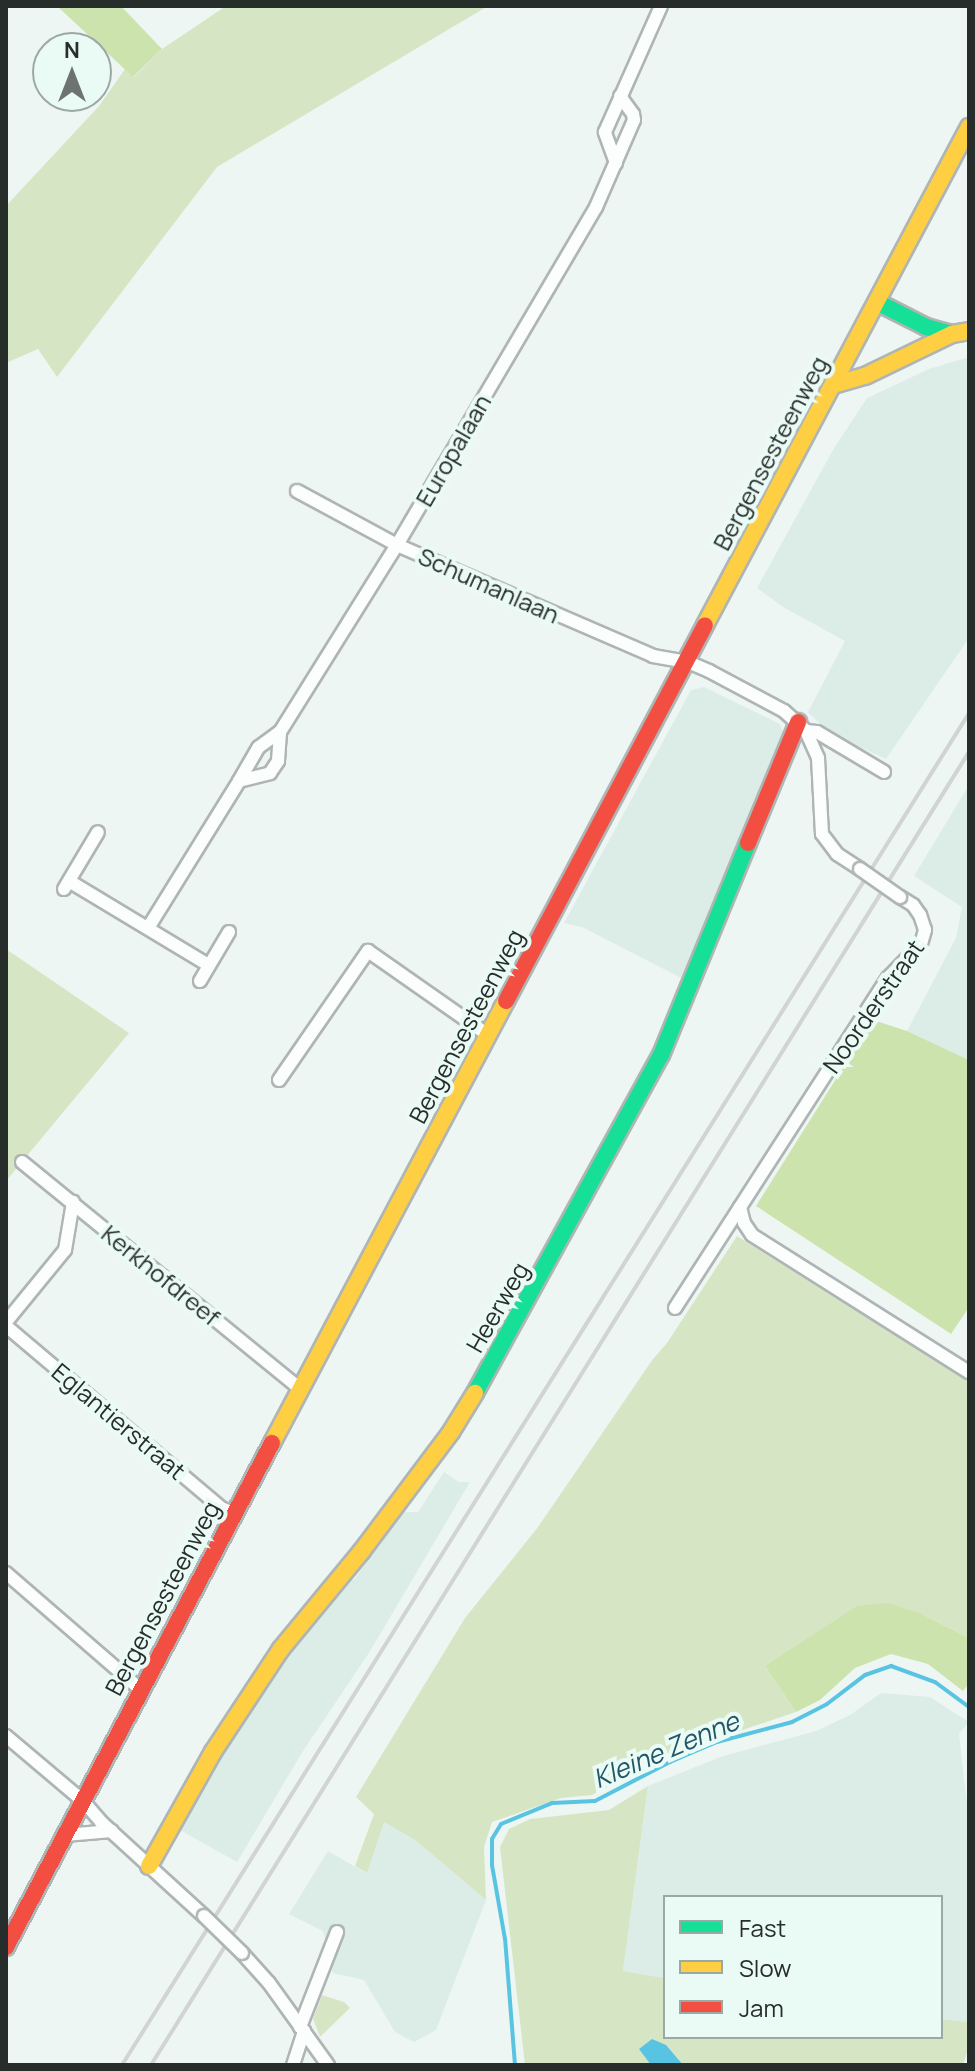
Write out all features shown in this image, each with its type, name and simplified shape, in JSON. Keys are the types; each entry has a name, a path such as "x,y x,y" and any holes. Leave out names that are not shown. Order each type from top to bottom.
{"main road":[{"name":"Bergensesteenweg","path":"6,1947 299,1388 688,662 969,127"},
{"path":"877,302 926,327 961,332"},
{"path":"833,385 865,376 961,332"},
{"name":"Heerweg","path":"149,1866 213,1752 281,1649 361,1552 451,1432 513,1329 661,1055 802,726"}],"street":[{"path":"616,163 605,132 661,6"},
{"name":"Europalaan","path":"148,928 259,747 280,732 397,545 596,207 634,120 620,96"},
{"name":"Schumanlaan","path":"297,491 397,545 653,656 688,662"},
{"path":"688,662 884,772"},
{"name":"Noorderstraat","path":"675,1308 888,978 921,944 925,930 913,905 837,854 822,834 818,758 802,726"},
{"name":"Europalaan","path":"239,781 270,773 278,761 280,732"},
{"path":"98,832 67,885 148,928 208,965"},
{"path":"200,981 229,932"},
{"path":"279,1080 368,951 488,1035"},
{"name":"Kerkhofdreef","path":"22,1162 299,1388"},
{"path":"6,1324 65,1250 73,1202"},
{"path":"740,1207 744,1223 752,1235 969,1372"},
{"name":"Eglantierstraat","path":"6,1324 221,1508 234,1513"},
{"path":"6,1573 140,1689"},
{"path":"6,1736 83,1801 242,1953 269,1983 328,2065"},
{"path":"65,1835 112,1831"},
{"path":"293,2065 302,2029 337,1932"}],"shaded area":[{"path":"969,357 969,638 886,759 829,733 808,712 845,641 783,607 757,588 834,448 867,398 929,369"},
{"path":"704,687 780,724 784,735 687,981 582,927 564,923 691,690"},
{"path":"969,785 969,1060 907,1031 956,938 962,907 914,876"},
{"path":"444,1472 459,1482 470,1482 369,1653 303,1751 237,1862 178,1829 239,1724 320,1609 344,1577 354,1580 402,1512 418,1512"},
{"path":"881,1693 930,1697 969,1722 959,1734 969,1822 969,2022 943,2019 943,1895 663,1895 663,1978 623,1971 648,1786 723,1756 816,1731 850,1715"},
{"path":"383,1821 415,1840 486,1900 436,2030 414,2042 395,2032 364,1980 333,1973 323,1931 289,1914 328,1851 366,1873"}],"green space":[{"path":"57,6 121,6 162,49 133,77 112,57 112,32 85,32"},
{"path":"226,6 488,6 217,167 57,377 38,349 6,363 6,206 93,112 112,112 112,88 125,69 134,77 162,49"},
{"path":"6,949 129,1033 6,1181"},
{"path":"873,1020 907,1031 969,1060 969,1307 951,1334 756,1206"},
{"path":"737,1236 969,1382 969,1638 922,1614 781,1657 765,1666 796,1712 671,1754 592,1795 561,1798 492,1822 484,1847 486,1900 415,1840 384,1822 367,1873 355,1866 374,1814 356,1797 465,1618 538,1527 667,1343"},
{"path":"888,1603 922,1614 969,1638 969,1683 963,1691 928,1664 891,1654 855,1668 820,1700 796,1712 765,1666 857,1606"},
{"path":"648,1786 623,1971 663,1978 663,2039 943,2039 943,2019 969,2022 969,2046 963,2065 525,2065 500,1847 509,1829 530,1819 609,1810"},
{"path":"322,1995 344,2002 350,2008 320,2037 313,2019"}],"water":[{"path":"652,2039 666,2045 683,2065 651,2065 639,2049"}],"waterway":[{"name":"Kleine Zenne","path":"515,2065 505,1939 492,1865 492,1839 501,1824 552,1803 595,1801 670,1762 717,1742 792,1722 827,1704 865,1675 891,1666 935,1682 969,1707"}],"railway":[{"path":"122,2065 969,713"},
{"path":"151,2065 969,752"}],"traffic: fast":[{"path":"877,302 926,327 952,334"},
{"path":"475,1393 661,1055 748,843"}],"traffic: slow":[{"path":"705,625 969,127"},
{"path":"833,385 865,376 952,334 969,331"},
{"path":"272,1443 506,1001"},
{"path":"149,1866 213,1752 281,1649 361,1552 451,1432 475,1393"}],"traffic: jam":[{"path":"506,1001 705,625"},
{"path":"748,843 798,722"},
{"path":"6,1947 272,1443"}]}
